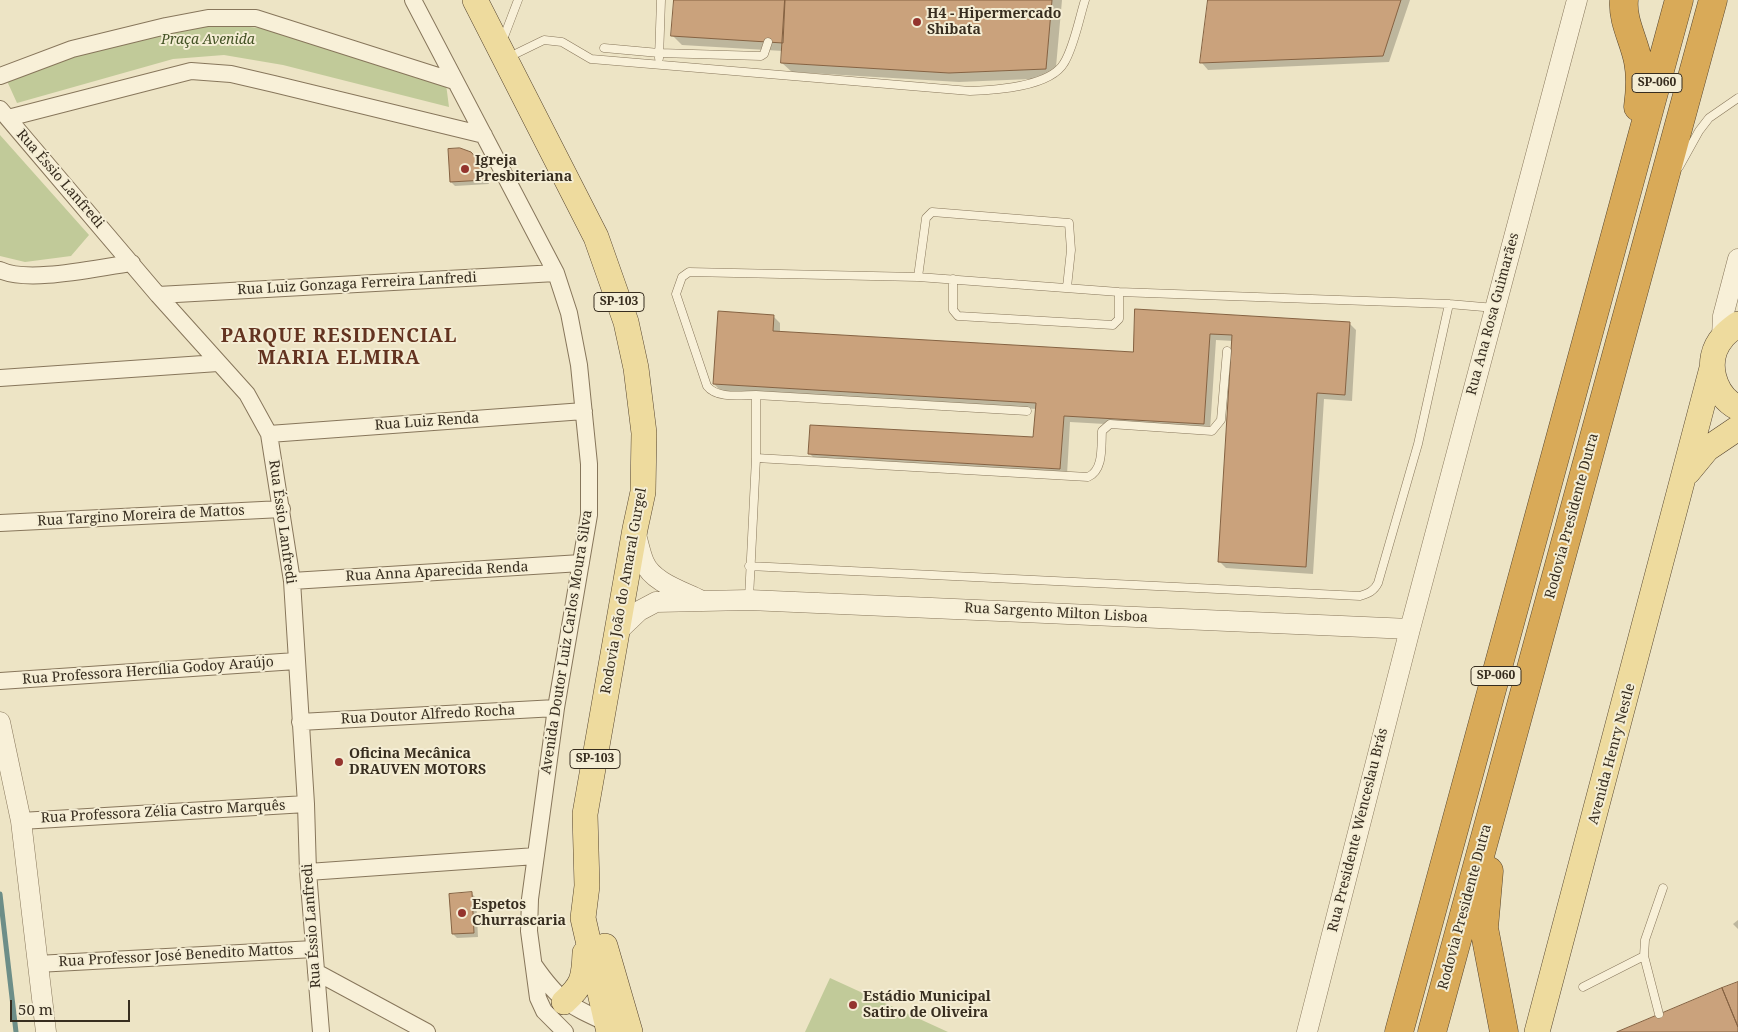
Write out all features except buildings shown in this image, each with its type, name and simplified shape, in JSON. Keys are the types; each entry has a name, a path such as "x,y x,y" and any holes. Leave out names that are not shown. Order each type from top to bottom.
{"highway":[{"path":"1624,0 1626,22 1641,75 1634,166"},
{"name":"SP-060","path":"1399,1032 1679,0"},
{"name":"Rodovia Presidente Dutra","path":"1432,1032 1496,791 1713,0"},
{"path":"1496,791 1484,928 1504,1032"}],"main road":[{"name":"Rodovia João do Amaral Gurgel","path":"475,0 596,237 626,322 636,368 644,433 643,492 585,814 587,886 583,918 585,933 611,1029"},
{"name":"Avenida Henry Nestle","path":"1537,1032 1684,476 1712,368 1714,352 1730,330"},
{"path":"1712,368 1716,387 1728,403 1738,408"},
{"path":"1684,476 1706,449 1738,428"},
{"name":"Rodovia João do Amaral Gurgel","path":"587,886 630,1032"},
{"path":"564,1002 578,989 582,982 585,933"}],"street":[{"name":"Avenida Doutor Luiz Carlos Moura Silva","path":"413,0 556,274 570,313 580,365 589,464 588,515 556,708 530,899 532,961 538,998 544,1011 565,1032"},
{"name":"Rua Ana Rosa Guimarães","path":"1410,629 1577,0"},
{"path":"0,76 72,49 166,26 208,18 256,18 454,80"},
{"path":"4,114 191,71 231,74 484,135"},
{"name":"Rua Éssio Lanfredi","path":"4,114 158,295 247,394 269,434 292,581 306,804 308,872 321,1032"},
{"path":"1730,330 1724,316 1738,259"},
{"path":"0,270 8,274 28,277 132,263"},
{"name":"Rua Luiz Gonzaga Ferreira Lanfredi","path":"158,295 556,274"},
{"path":"0,378 218,362"},
{"name":"Rua Luiz Renda","path":"269,434 584,411"},
{"name":"Rua Targino Moreira de Mattos","path":"0,524 282,509"},
{"path":"635,529 644,563 650,572 659,579 702,601"},
{"name":"Rua Anna Aparecida Renda","path":"292,581 581,564"},
{"name":"Rua Sargento Milton Lisboa","path":"617,632 639,611 656,602 749,600 1410,629"},
{"name":"Rua Presidente Wenceslau Brás","path":"1307,1032 1410,629"},
{"name":"Rua Professora Hercília Godoy Araújo","path":"0,681 296,661"},
{"name":"Rua Doutor Alfredo Rocha","path":"300,722 556,708"},
{"path":"0,722 21,821 46,1032"},
{"name":"Rua Professora Zélia Castro Marquês","path":"21,821 306,804"},
{"path":"308,872 536,856"},
{"name":"Rua Professor José Benedito Mattos","path":"37,964 314,949"},
{"path":"532,961 550,987 564,1002 611,1029"},
{"path":"316,972 427,1032"}],"lane":[{"path":"503,54 518,0"},
{"path":"658,64 661,0"},
{"path":"503,54 544,40 555,40 591,59 970,91 992,90 1046,80 1057,73 1065,62 1085,0"},
{"path":"604,48 659,53 761,56 764,54 768,42"},
{"path":"1658,206 1699,131 1709,118 1738,98"},
{"path":"918,277 926,218 932,212 951,213 1069,223 1071,250 1067,287"},
{"path":"1027,411 718,394 711,392 707,386 676,294 682,277 689,272 918,277 1119,292 1449,304 1495,308"},
{"path":"953,279 953,310 958,316 1113,325 1119,319 1119,292"},
{"path":"750,566 1360,596 1368,594 1375,589 1378,583 1418,444 1449,304"},
{"path":"756,458 1088,477 1094,474 1098,468 1102,431 1110,424 1212,432 1218,427 1222,420 1227,351"},
{"path":"749,600 756,458 756,396"},
{"path":"1660,1014 1644,956 1645,940 1663,888"},
{"path":"1583,988 1644,956"}],"green space":[{"name":"Praça Avenida","path":"211,23 260,28 446,84 449,107 283,65 224,55 173,59 17,103 7,81 72,54"},
{"path":"0,135 89,235 71,256 25,262 0,256"},
{"name":"Estádio Municipal Satiro de Oliveira","path":"830,978 948,1032 805,1032"}],"waterway":[{"path":"0,894 16,1032"}],"place":[{"name":"H4 - Hipermercado Shibata","path":"917,22"},
{"name":"Igreja Presbiteriana","path":"465,169"},
{"name":"Oficina Mecânica DRAUVEN MOTORS","path":"339,762"},
{"name":"Espetos Churrascaria","path":"462,913"},
{"name":"Estádio Municipal Satiro de Oliveira","path":"853,1005"}],"district":[{"name":"PARQUE RESIDENCIAL MARIA ELMIRA","path":"339,348"}]}
